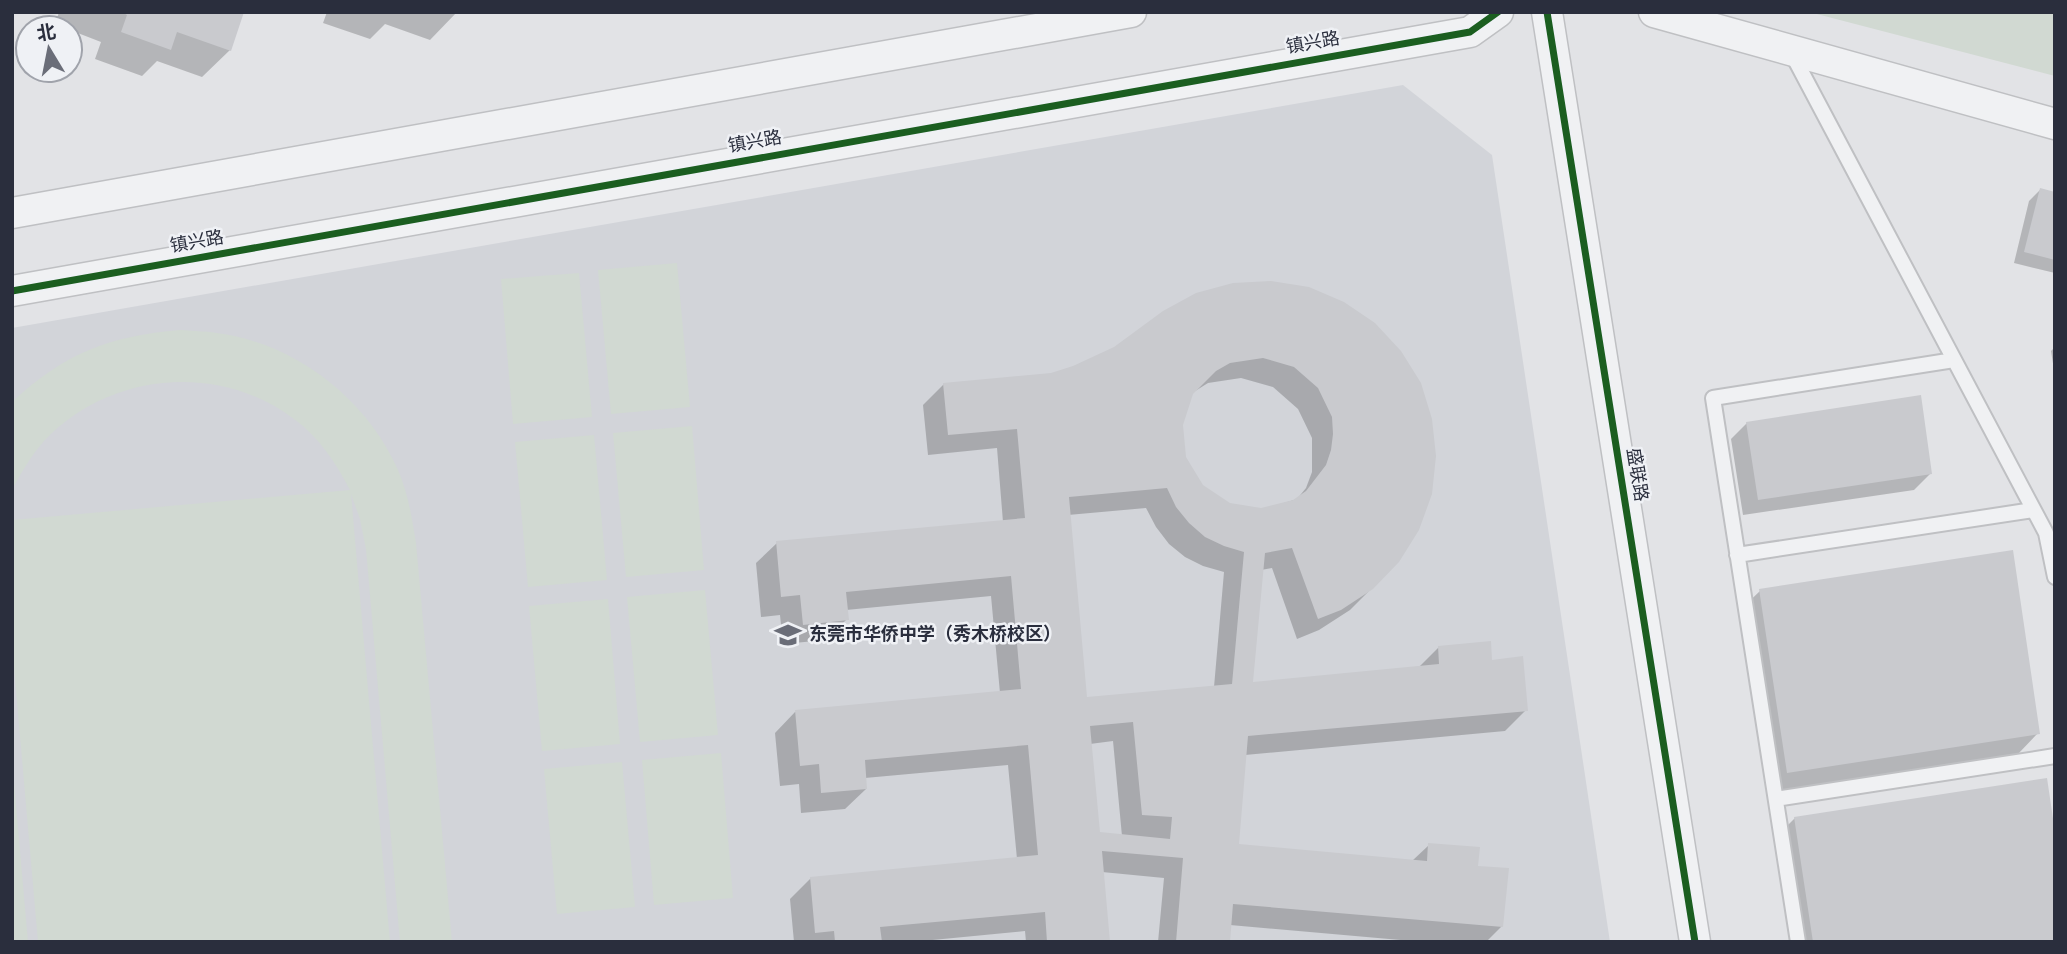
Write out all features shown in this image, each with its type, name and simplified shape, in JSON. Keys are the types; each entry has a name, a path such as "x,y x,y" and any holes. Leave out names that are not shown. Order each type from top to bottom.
{"street":[{"path":"12,213 1131,12"},
{"name":"镇兴路","path":"12,291 1470,32 1498,12"},
{"name":"盛联路","path":"1547,12 1695,942"},
{"path":"1654,12 2055,124"}],"lane":[{"path":"1790,50 2046,533 2055,577"},
{"path":"1798,942 1713,398 1954,360"},
{"path":"1737,555 2033,510"},
{"path":"1776,799 2055,756"}],"shaded area":[{"path":"1809,12 2055,12 2055,76"},
{"name":"东莞市华侨中学（秀木桥校区）","path":"1403,85 1492,155 1610,942 12,942 12,328"},
{"path":"677,263 690,407 611,414 598,270"},
{"path":"579,273 592,417 513,424 501,279"},
{"path":"180,330 212,332 246,339 300,362 348,398 368,420 385,444 398,470 407,497 416,543 452,942 400,942 366,549 360,519 351,494 390,942 38,942 12,645 12,520 350,490 326,451 311,434 294,419 264,401 232,389 199,383 165,383 132,389 100,400 70,418 44,441 12,490 12,402 51,371 89,350 131,337"},
{"path":"692,426 704,570 626,577 613,433"},
{"path":"594,435 607,580 528,587 515,442"},
{"path":"705,590 718,735 640,742 627,597"},
{"path":"608,599 620,744 542,751 529,606"},
{"path":"721,753 733,898 654,905 642,760"},
{"path":"12,760 28,942 12,942"},
{"path":"622,762 635,907 557,914 544,769"}],"building":[{"path":"122,12 244,12 231,51 177,32 171,50 121,32 127,15"},
{"path":"2040,188 2055,192 2055,260 2024,252"},
{"path":"1271,281 1309,287 1344,302 1375,323 1401,351 1421,383 1432,419 1436,456 1432,494 1419,530 1399,562 1373,589 1341,610 1318,619 1292,548 1265,553 1253,682 1439,664 1438,646 1491,641 1492,660 1523,656 1528,711 1248,736 1239,844 1427,861 1428,843 1480,847 1478,866 1509,868 1503,927 1233,904 1230,942 1176,942 1183,858 1102,851 1110,942 1047,942 1045,912 880,927 882,942 835,942 834,931 815,933 810,877 1038,855 1028,745 865,760 867,789 821,793 819,764 800,766 795,710 1021,689 1011,576 846,592 849,620 803,625 800,595 781,597 776,541 1025,518 1017,429 948,435 943,383 1051,373 1073,366 1114,347 1163,311 1196,293 1233,283","holes":["1263,358 1294,367 1318,388 1332,417 1333,434 1326,465 1306,491 1293,500 1261,508 1230,503 1203,485 1186,457 1183,425 1193,394 1216,371 1230,363","1167,488 1176,507 1205,537 1244,552 1232,684 1087,697 1069,497","1133,722 1142,815 1172,817 1170,839 1100,832 1090,726"]},
{"path":"1921,395 1932,474 1758,500 1746,422"},
{"path":"2013,550 2040,734 1787,773 1759,589"},
{"path":"2047,778 2055,832 2055,942 1813,942 1794,817"}],"cycle path":[{"path":"12,291 1470,32 1498,12"},
{"path":"1547,12 1695,942"}],"place":[{"name":"东莞市华侨中学（秀木桥校区）","path":"788,635"}]}
